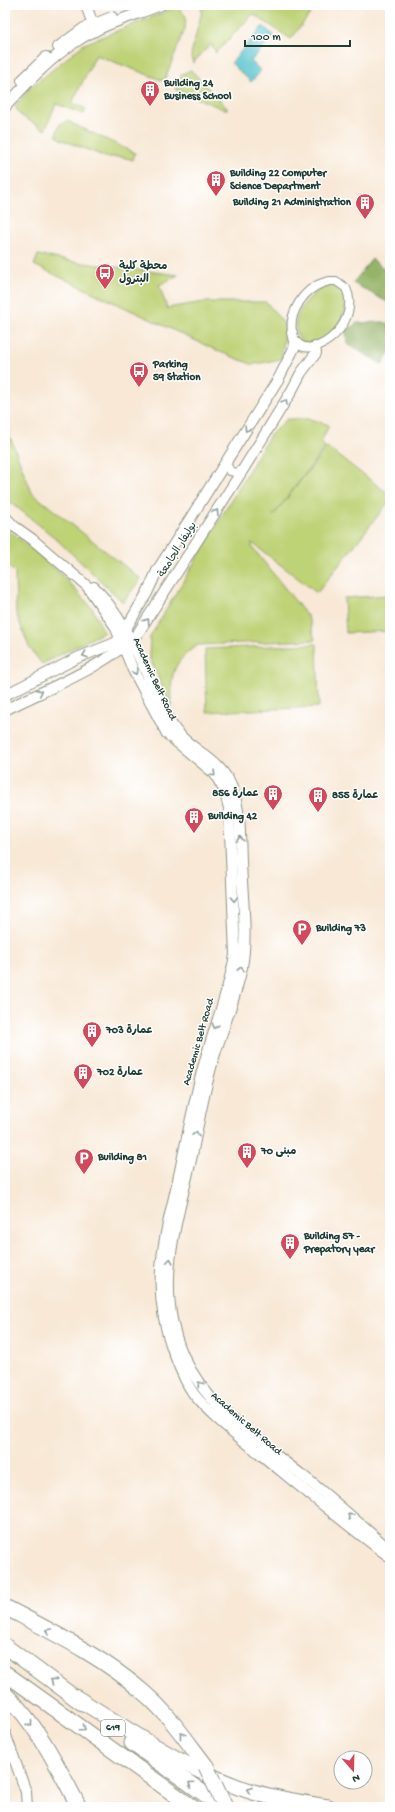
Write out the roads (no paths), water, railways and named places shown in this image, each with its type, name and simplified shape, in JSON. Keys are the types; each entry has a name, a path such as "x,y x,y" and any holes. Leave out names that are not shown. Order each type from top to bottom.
{"highway":[{"path":"5,1607 111,1667 143,1691 165,1713 206,1766 224,1807"},
{"name":"619","path":"5,1646 75,1697 129,1741 224,1807"},
{"name":"619","path":"5,1673 192,1807"},
{"path":"5,1694 29,1722 51,1753 79,1807"},
{"path":"75,1697 161,1750 199,1769 252,1791 287,1801 328,1807"}],"street":[{"path":"86,5 94,28"},
{"path":"5,106 55,57 94,28 144,5"},
{"path":"5,98 36,66 71,36 161,5"},
{"path":"336,281 346,288 350,301 345,322 328,340 315,346 304,347 297,342 292,333 292,316 300,301 316,285 336,281"},
{"name":"بوليفار الجامعة","path":"5,695 77,658 109,646 123,634 147,593 157,571 286,365 295,346 292,333"},
{"name":"بوليفار الجامعة","path":"5,710 104,660 128,644 147,621 292,392 301,373 316,353 315,346"},
{"path":"228,459 227,465 230,471 237,473 244,468"},
{"name":"Academic Belt Road","path":"5,511 31,534 70,563 107,600 128,644 171,725 184,738 219,766 228,779 236,800 239,825 244,932 243,957 238,982 213,1062 172,1242 168,1291 177,1338 190,1368 200,1384 232,1420 306,1478 390,1550"},
{"name":"Academic Belt Road","path":"5,517 15,527 32,539 87,586 123,634"},
{"name":"Academic Belt Road","path":"128,644 133,670 167,734 215,774 227,799 231,821 235,955 230,979 202,1072 164,1243 160,1285 166,1329 184,1379 194,1394 222,1422 347,1525 390,1557"},
{"path":"5,1734 26,1792 28,1807"}],"water":[{"path":"263,26 274,36 251,61 261,71 251,82 231,63"}],"place":[{"name":"Building 24 Business School","path":"150,107"},
{"name":"Building 22 Computer Science Department","path":"216,197"},
{"name":"Building 21 Administration","path":"365,220"},
{"name":"محطة كلية البترول","path":"105,290"},
{"name":"Parking 59 Station","path":"139,388"},
{"name":"عمارة 856","path":"273,811"},
{"name":"عمارة 855","path":"318,813"},
{"name":"Building 42","path":"194,834"},
{"name":"Building 73","path":"302,946"},
{"name":"عمارة 703","path":"92,1048"},
{"name":"عمارة 702","path":"83,1090"},
{"name":"مبنى 70","path":"247,1169"},
{"name":"Building 81","path":"84,1175"},
{"name":"Building 57 - Prepatory year","path":"290,1260"}]}
